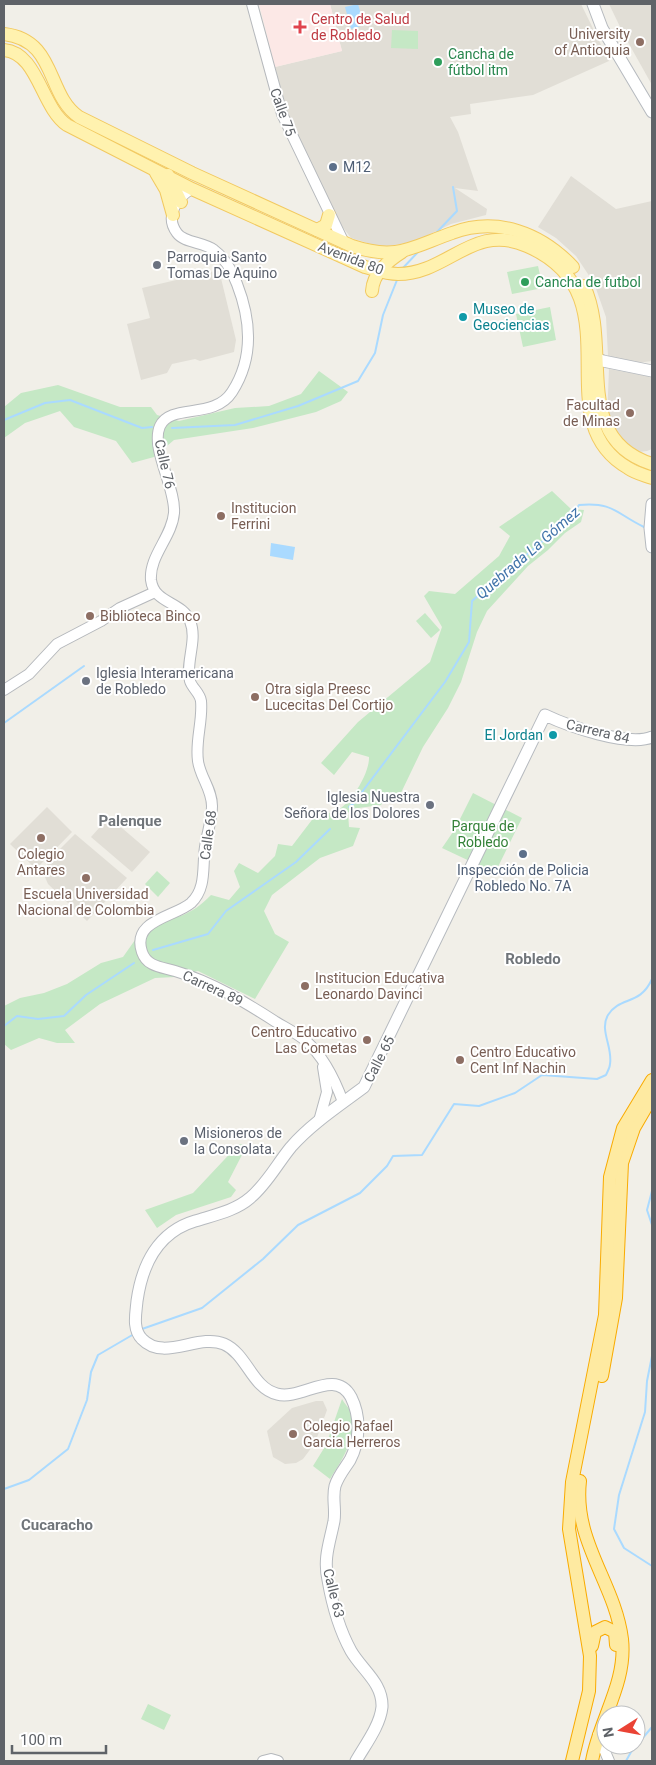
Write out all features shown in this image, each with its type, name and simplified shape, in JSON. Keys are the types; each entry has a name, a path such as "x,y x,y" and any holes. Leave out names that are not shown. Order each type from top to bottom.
{"highway":[{"path":"590,1656 569,1529 572,1482 605,1315 607,1221 611,1172 624,1128 652,1080"},
{"path":"610,1705 616,1689 622,1658 622,1642 617,1615 582,1527 578,1497 582,1469 614,1316 622,1164 634,1128 652,1097"},
{"path":"572,1761 588,1691 590,1656 595,1632 605,1627 615,1632 616,1647 622,1658"},
{"path":"592,1761 596,1744"}],"main road":[{"path":"593,4 602,28 652,112"},
{"name":"Avenida 80","path":"4,34 21,38 38,51 46,62 66,104 75,114 192,173 338,242 370,252 404,251 467,228 493,226 520,231 535,237 568,262 582,281 592,303 596,322 600,408 605,426 618,445 634,457 652,464"},
{"name":"Avenida 80","path":"4,50 16,53 26,62 52,109 63,123 171,178 344,258 403,274 426,268 485,240 506,240 527,246 554,262 574,284 585,313 588,340 589,404 594,428 602,443 615,458 628,469 652,478"},
{"path":"151,151 171,178 180,200"},
{"path":"149,166 164,185 173,215"},
{"path":"171,178 183,179 192,173"},
{"path":"192,188 205,184 226,192 232,191"},
{"path":"316,230 326,225 329,214"},
{"path":"317,246 338,242"},
{"path":"372,291 372,285 384,269 404,251"},
{"path":"588,340 598,360 652,371"},
{"path":"634,457 652,456"},
{"path":"652,504 652,547"},
{"name":"Carrera 84","path":"545,716 575,727 628,739 643,740 652,737"},
{"name":"Calle 65","path":"315,1388 278,1402 261,1384 244,1359 232,1348 218,1342 194,1343 168,1348 147,1344 138,1334 136,1324 142,1272 161,1242 182,1226 226,1211 249,1199 263,1186 290,1148 343,1102 364,1087 545,716"},
{"name":"Calle 63","path":"315,1388 331,1384 344,1388 354,1406 358,1438 352,1455 335,1489 334,1520 326,1555 327,1579 348,1644 361,1665 377,1685 382,1702 378,1720 356,1761"}],"street":[{"name":"Calle 75","path":"252,4 282,114 329,214 344,258"},
{"path":"178,234 174,229 173,215 180,200 192,188"},
{"path":"180,200 190,196 205,194"},
{"path":"178,234 180,200"},
{"name":"Calle 76","path":"155,592 151,580 152,568 170,532 174,512 172,492 158,443 160,427 165,420 174,415 212,408 228,398 241,373 249,334 245,306 226,262 212,248 178,234"},
{"path":"4,690 29,674 57,644 101,621 120,608 155,592"},
{"name":"Calle 68","path":"155,592 162,600 179,608 190,622 193,635 190,681 201,701 197,759 207,783 212,807 205,848 203,880 193,901 186,907 160,919"},
{"name":"Carrera 89","path":"160,919 142,934 140,947 147,962 204,982 236,997 304,1039 319,1055 337,1085 343,1102"},
{"name":"Carrera 89","path":"318,1123 323,1113 327,1092 325,1073 319,1055"},
{"path":"263,1761 271,1759 278,1761"}],"shaded area":[{"name":"Centro de Salud de Robledo","path":"259,4 330,4 342,51 275,67"},
{"path":"330,4 581,4 609,61 533,95 470,104 471,114 450,117 458,132 478,191 455,188 487,209 486,215 451,224 414,242 381,247 351,238 332,213 288,115 275,67 342,51"},
{"name":"University of Antioquia","path":"609,4 652,4 652,85 624,35"},
{"path":"571,176 616,209 652,201 652,361 637,363 608,356 606,317 594,283 576,256 556,238 538,227"},
{"path":"219,270 236,340 234,352 200,361 195,359 172,364 167,373 141,380 127,324 150,318 142,288"},
{"name":"Facultad de Minas","path":"609,369 652,377 652,449 639,452 619,439 607,418"},
{"name":"Colegio Antares","path":"47,807 72,832 36,869 10,844"},
{"path":"109,817 150,852 132,872 91,837"},
{"name":"Escuela Universidad Nacional de Colombia","path":"75,834 127,878 87,921 48,884 45,877 48,861"},
{"name":"Colegio Rafael Garcia Herreros","path":"316,1401 323,1401 327,1410 315,1443 303,1459 296,1463 285,1464 273,1457 267,1431 292,1408"}],"green space":[{"path":"392,30 418,31 418,49 391,48"},
{"name":"Cancha de futbol","path":"538,266 543,288 512,294 507,272"},
{"path":"550,307 556,340 523,347 516,314"},
{"path":"319,371 348,392 341,401 316,412 253,428 174,440 154,457 132,463 116,441 74,427 60,411 25,423 4,438 4,407 21,393 58,385 120,407 151,407 157,415 179,421 235,408 269,406 301,394"},
{"path":"552,491 571,509 584,510 581,522 565,533 528,566 487,611 477,632 461,682 448,708 423,747 399,797 390,792 381,805 351,809 348,813 349,827 360,828 353,846 320,858 272,895 264,911 275,934 289,942 255,999 198,971 175,977 155,978 100,1004 65,1030 75,1043 57,1043 39,1038 11,1050 4,1044 4,1006 20,998 44,993 67,984 101,963 123,957 147,923 174,918 190,912 211,895 229,900 240,887 234,871 239,863 258,873 275,856 278,844 292,846 318,812 330,813 337,811 351,799 366,772 369,757 352,752 334,775 321,763 358,722 430,662 442,627 424,596 429,591 455,594 499,556 510,536 499,527"},
{"path":"425,613 440,630 431,638 416,621"},
{"name":"Parque de Robledo","path":"473,793 522,818 495,873 442,848 455,829"},
{"path":"157,871 170,883 158,897 145,884"},
{"path":"239,1144 245,1145 245,1149 228,1182 236,1190 231,1197 176,1215 157,1228 145,1210 193,1193"},
{"path":"342,1399 351,1412 353,1430 348,1447 330,1479 313,1466 326,1445"},
{"path":"148,1704 171,1715 164,1730 141,1719"}],"water":[{"path":"358,4 364,25 351,29 345,7"},
{"path":"271,543 295,547 293,560 270,556"}],"waterway":[{"path":"436,233 457,211 453,187"},
{"path":"402,269 418,252"},
{"path":"172,428 235,425 298,406 358,381 375,353 383,315 397,280"},
{"path":"4,420 45,403 70,400 142,428 152,427"},
{"name":"Quebrada La Gómez","path":"349,807 358,800 362,792 445,682 469,642 472,601 570,518 579,505 607,507 644,527"},
{"path":"4,723 84,666"},
{"name":"Quebrada La Gómez","path":"153,950 208,934 226,911 296,862 330,829"},
{"name":"Quebrada La Gómez","path":"4,1026 17,1016 38,1019 64,1016 86,995 134,963"},
{"path":"142,1329 202,1308 263,1259 298,1225 360,1193 387,1166 393,1156 422,1155 454,1104 479,1106 515,1093 542,1075 597,1079 606,1075 610,1067 610,1051 605,1033 608,1015 618,1005 642,993 652,979"},
{"path":"652,1191 647,1210 652,1225"},
{"path":"4,1489 29,1480 68,1449 87,1400 91,1372 98,1355 134,1334"},
{"path":"652,1356 647,1381 645,1412 619,1495 614,1529 624,1548 652,1566"},
{"path":"626,1761 652,1727"}],"place":[{"name":"Centro de Salud de Robledo","path":"300,27"},
{"name":"University of Antioquia","path":"640,42"},
{"name":"Cancha de fútbol itm","path":"438,62"},
{"name":"M12","path":"333,167"},
{"name":"Parroquia Santo Tomas De Aquino","path":"157,265"},
{"name":"Cancha de futbol","path":"525,282"},
{"name":"Museo de Geociencias","path":"463,317"},
{"name":"Facultad de Minas","path":"630,413"},
{"name":"Institucion Ferrini","path":"221,516"},
{"name":"Biblioteca Binco","path":"90,616"},
{"name":"Iglesia Interamericana de Robledo","path":"86,681"},
{"name":"Otra sigla Preesc Lucecitas Del Cortijo","path":"255,697"},
{"name":"El Jordan","path":"553,735"},
{"name":"Iglesia Nuestra Señora de los Dolores","path":"430,805"},
{"name":"Colegio Antares","path":"41,838"},
{"name":"Inspección de Policia Robledo No. 7A","path":"523,854"},
{"name":"Escuela Universidad Nacional de Colombia","path":"86,878"},
{"name":"Institucion Educativa Leonardo Davinci","path":"305,986"},
{"name":"Centro Educativo Las Cometas","path":"367,1040"},
{"name":"Centro Educativo Cent Inf Nachin","path":"460,1060"},
{"name":"Misioneros de la Consolata.","path":"184,1141"},
{"name":"Colegio Rafael Garcia Herreros","path":"293,1434"}],"district":[{"name":"Palenque","path":"130,821"},
{"name":"Robledo","path":"533,959"},
{"name":"Cucaracho","path":"57,1525"}]}
